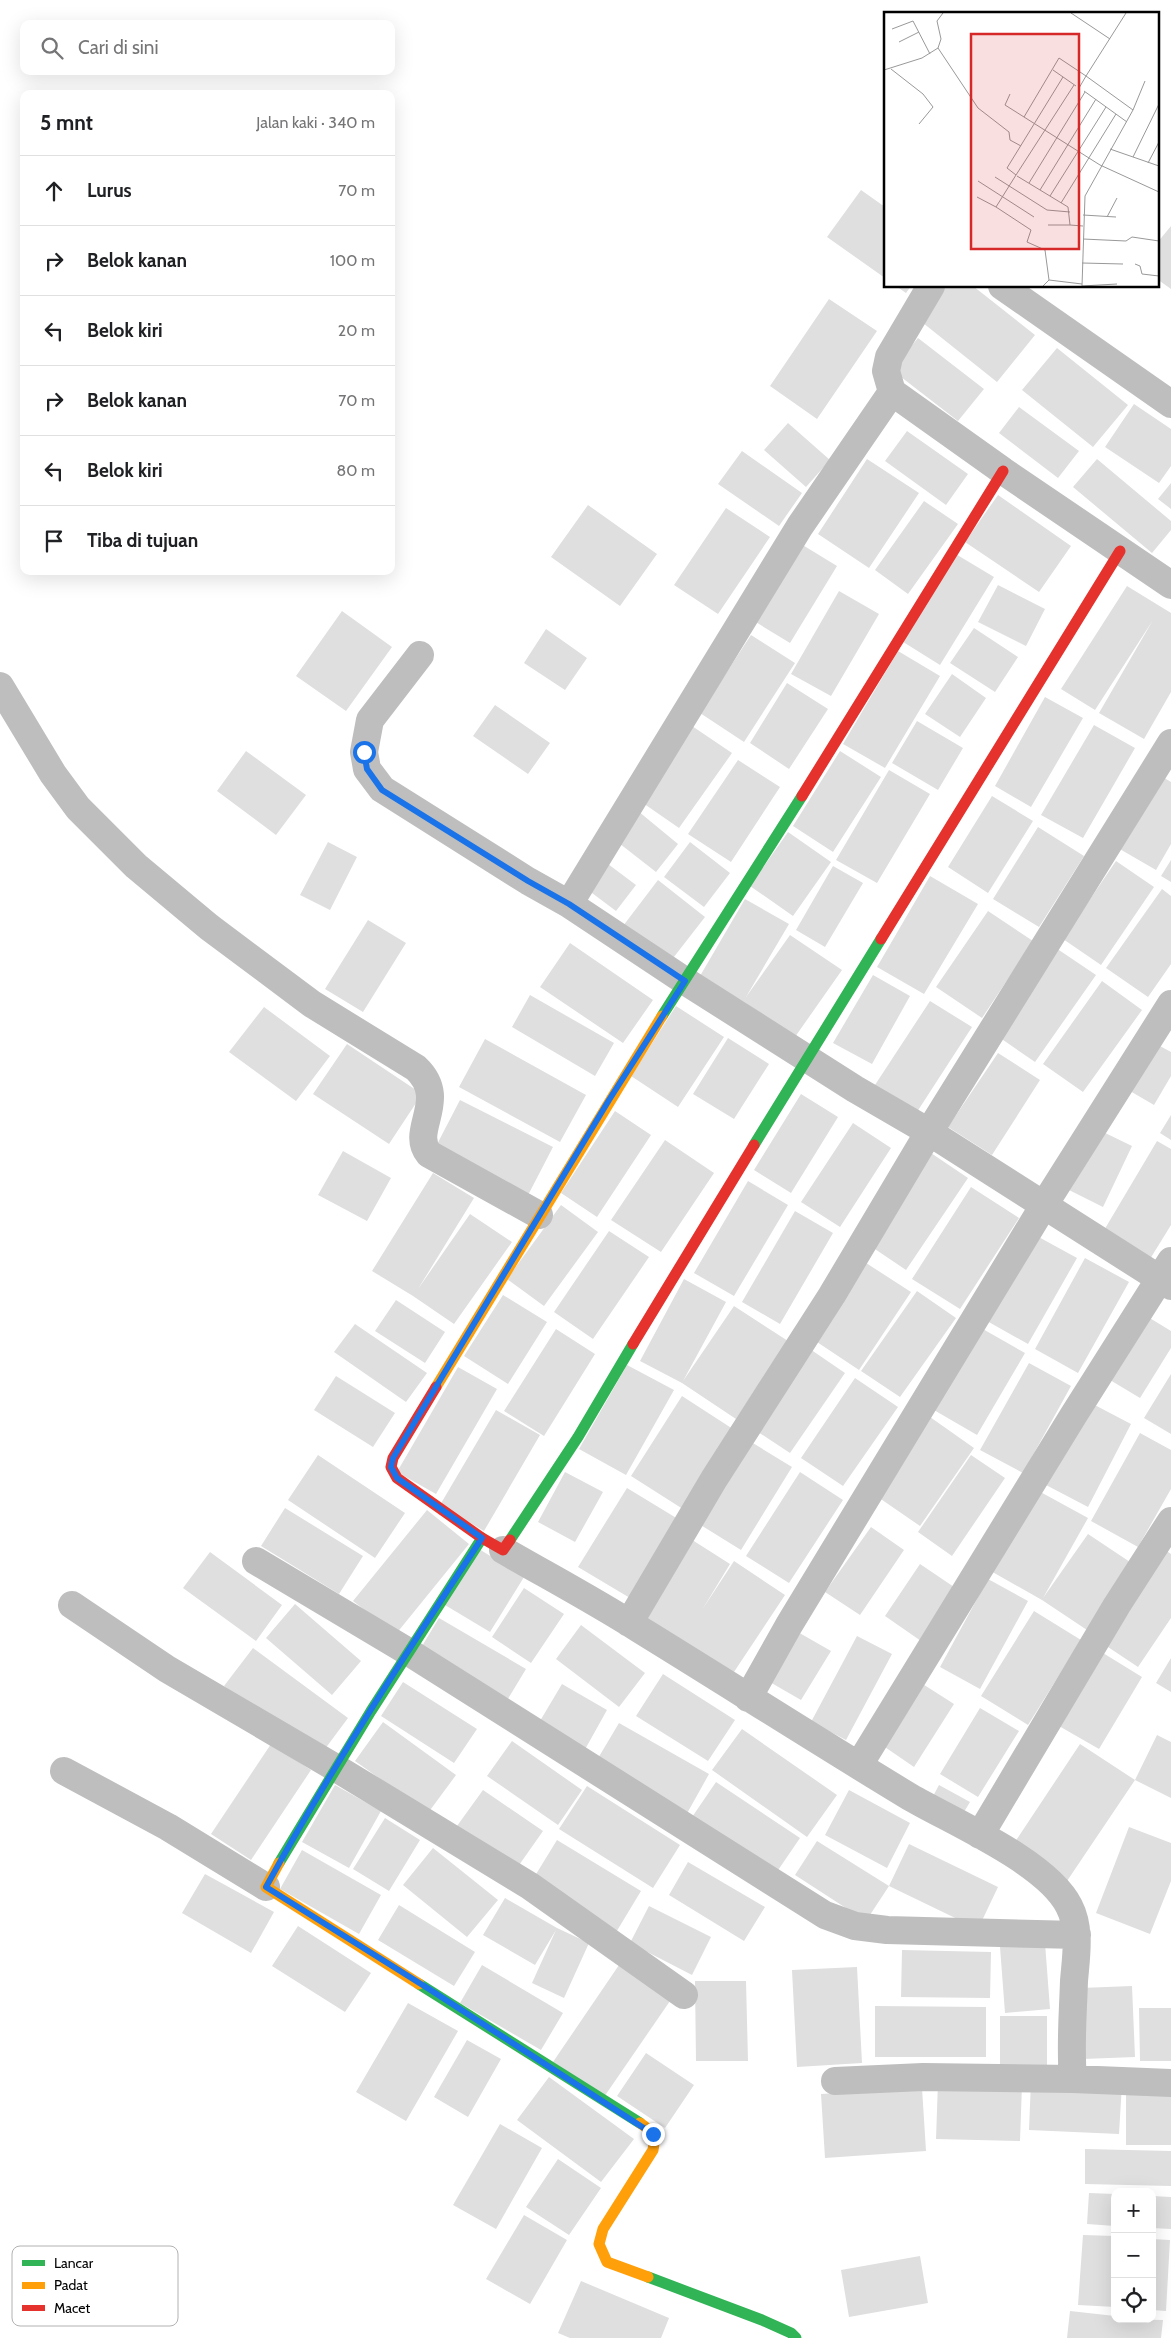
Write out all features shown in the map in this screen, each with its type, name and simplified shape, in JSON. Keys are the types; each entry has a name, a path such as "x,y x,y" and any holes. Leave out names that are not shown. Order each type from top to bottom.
{"street":[{"path":"930,288 889,357 886,371 892,392 1120,552 1171,585"},
{"path":"1005,288 1171,404"},
{"path":"569,904 800,526 892,392"},
{"path":"1003,471 609,1100 391,1462 392,1472 397,1478 492,1544 629,1623 912,1798 1025,1862 1054,1884 1063,1894 1073,1913 1077,1935 1071,2055 1073,2078"},
{"path":"266,1887 303,1820 407,1652 578,1437 706,1222 1120,552"},
{"path":"420,655 370,720 364,752 367,769 382,790 528,881 569,904 685,981 855,1089 929,1132 1044,1205 1167,1275 859,1764"},
{"path":"0,686 53,774 78,808 136,866 209,927 312,1004 416,1068 426,1077 431,1092 423,1141 426,1150 436,1159 539,1215"},
{"path":"629,1623 714,1479 832,1294 929,1132 1171,744"},
{"path":"748,1698 789,1625 1044,1205 1171,1004"},
{"path":"980,1835 1117,1604 1171,1521"},
{"path":"256,1561 407,1652 805,1904 839,1921 855,1926 887,1930 1077,1935"},
{"path":"72,1604 167,1669 336,1768 530,1886 684,1995"},
{"path":"64,1771 168,1827 266,1887 650,2130 654,2139 653,2150 603,2229 599,2244 607,2262 762,2320 792,2333 796,2338"},
{"path":"835,2081 949,2077 1073,2078 1171,2082"}],"building":[{"path":"861,190 884,206 884,277 827,237"},
{"path":"1171,226 1171,289 1158,280 1158,242"},
{"path":"899,288 910,288 906,293"},
{"path":"943,288 976,288 1035,335 997,382 918,319"},
{"path":"829,299 877,331 817,419 770,386"},
{"path":"918,338 984,389 958,421 892,370"},
{"path":"1057,348 1128,405 1093,447 1022,390"},
{"path":"1134,404 1171,429 1171,466 1159,483 1105,447"},
{"path":"1019,407 1079,451 1058,478 999,433"},
{"path":"788,423 830,460 806,487 764,450"},
{"path":"907,431 968,474 946,505 885,461"},
{"path":"742,451 802,493 779,526 718,484"},
{"path":"867,459 919,493 869,568 818,534"},
{"path":"1097,459 1171,521 1171,530 1152,553 1073,487"},
{"path":"1171,483 1171,509 1158,499"},
{"path":"998,495 1071,546 1039,592 965,542"},
{"path":"924,501 958,524 908,594 875,570"},
{"path":"588,505 657,554 620,606 551,557"},
{"path":"726,508 770,537 718,614 674,585"},
{"path":"801,544 837,566 790,643 754,621"},
{"path":"954,553 994,577 940,665 900,640"},
{"path":"998,585 1045,609 1026,646 978,622"},
{"path":"1127,586 1171,613 1171,692 1144,739 1099,713 1153,620 1095,710 1061,689"},
{"path":"839,591 879,614 831,696 791,674"},
{"path":"342,611 392,647 346,711 296,676"},
{"path":"974,628 1018,657 995,692 950,663"},
{"path":"546,629 587,658 565,690 524,663"},
{"path":"751,635 795,663 744,742 700,713"},
{"path":"898,651 940,676 885,768 843,744"},
{"path":"952,674 986,698 960,737 925,714"},
{"path":"787,683 828,709 789,769 750,743"},
{"path":"1045,697 1083,718 1031,807 995,786"},
{"path":"495,705 550,743 528,774 473,736"},
{"path":"917,721 963,748 938,790 892,763"},
{"path":"1094,725 1135,748 1083,838 1041,815"},
{"path":"692,726 732,753 679,828 640,801"},
{"path":"246,751 306,795 276,835 217,791"},
{"path":"840,751 881,777 833,852 793,826"},
{"path":"738,760 780,787 731,862 688,834"},
{"path":"889,770 930,794 877,883 836,860"},
{"path":"1161,776 1171,782 1171,844 1156,870 1118,848"},
{"path":"992,796 1033,821 988,893 948,867"},
{"path":"638,811 678,844 656,872 615,840"},
{"path":"1038,827 1084,856 1039,927 993,899"},
{"path":"788,832 831,862 793,916 750,886"},
{"path":"328,842 357,857 330,910 300,895"},
{"path":"690,842 730,873 704,907 664,877"},
{"path":"1171,860 1171,882 1161,876"},
{"path":"604,861 636,885 616,911 584,887"},
{"path":"1116,861 1154,887 1101,965 1063,939"},
{"path":"833,866 863,883 825,947 796,930"},
{"path":"930,876 978,904 924,994 877,967"},
{"path":"658,880 705,917 670,962 623,926"},
{"path":"1162,889 1171,896 1171,964 1148,997 1106,968"},
{"path":"745,899 789,924 746,997 790,935 842,970 795,1037 744,1002 700,976"},
{"path":"988,911 1033,941 982,1018 936,987"},
{"path":"368,920 406,943 363,1012 325,989"},
{"path":"570,943 653,1000 623,1043 540,987"},
{"path":"1053,946 1096,975 1035,1062 993,1033"},
{"path":"873,975 910,996 872,1064 833,1043"},
{"path":"1102,981 1142,1010 1083,1092 1043,1064"},
{"path":"530,995 614,1043 595,1076 512,1027"},
{"path":"930,1001 972,1027 915,1115 873,1088"},
{"path":"676,1006 724,1037 678,1107 631,1076"},
{"path":"264,1007 330,1056 296,1101 229,1052"},
{"path":"728,1038 769,1064 734,1119 693,1094"},
{"path":"485,1039 586,1095 560,1142 459,1087"},
{"path":"347,1044 422,1094 389,1144 313,1094"},
{"path":"1158,1045 1171,1052 1171,1076 1154,1105 1130,1091"},
{"path":"998,1053 1040,1080 992,1155 948,1127"},
{"path":"801,1094 838,1117 791,1193 754,1170"},
{"path":"460,1100 553,1147 526,1199 433,1152"},
{"path":"615,1111 651,1135 597,1217 561,1193"},
{"path":"1171,1115 1171,1140 1160,1133"},
{"path":"853,1123 891,1148 840,1227 801,1202"},
{"path":"1099,1130 1132,1146 1103,1207 1069,1190"},
{"path":"665,1140 714,1173 661,1252 611,1220"},
{"path":"1157,1141 1171,1149 1171,1225 1150,1259 1103,1232"},
{"path":"343,1151 391,1178 367,1221 318,1195"},
{"path":"928,1151 968,1178 906,1270 866,1243"},
{"path":"433,1173 474,1198 418,1289 470,1214 512,1242 454,1324 372,1271"},
{"path":"748,1181 788,1205 734,1296 694,1273"},
{"path":"971,1187 1019,1218 960,1309 912,1279"},
{"path":"561,1205 598,1232 544,1306 507,1279"},
{"path":"795,1211 833,1233 780,1324 742,1302"},
{"path":"609,1231 649,1257 593,1339 554,1312"},
{"path":"1035,1235 1077,1258 1028,1344 987,1321"},
{"path":"1085,1258 1129,1282 1078,1373 1035,1349"},
{"path":"863,1261 911,1292 859,1370 811,1338"},
{"path":"684,1279 726,1302 683,1381 734,1306 788,1341 736,1419 682,1383 640,1361"},
{"path":"917,1291 956,1318 900,1397 861,1371"},
{"path":"503,1295 547,1322 508,1384 464,1356"},
{"path":"396,1300 445,1332 425,1363 375,1331"},
{"path":"1148,1317 1171,1331 1171,1348 1140,1398 1110,1380"},
{"path":"355,1324 427,1373 406,1402 334,1352"},
{"path":"974,1324 1025,1353 977,1435 927,1406"},
{"path":"556,1329 595,1354 544,1436 504,1411"},
{"path":"807,1347 845,1373 790,1453 752,1428"},
{"path":"1029,1363 1071,1386 1023,1473 980,1450"},
{"path":"627,1365 674,1390 626,1475 579,1449"},
{"path":"458,1367 497,1389 436,1494 397,1472"},
{"path":"1171,1374 1171,1434 1144,1418"},
{"path":"336,1376 395,1413 373,1447 314,1410"},
{"path":"855,1378 898,1407 843,1486 801,1458"},
{"path":"682,1396 736,1431 686,1511 631,1476"},
{"path":"1089,1402 1131,1424 1088,1507 1046,1485"},
{"path":"496,1410 540,1435 484,1531 440,1505"},
{"path":"930,1417 974,1448 920,1526 875,1495"},
{"path":"1140,1433 1171,1450 1171,1489 1138,1547 1091,1521"},
{"path":"743,1437 792,1467 741,1550 691,1519"},
{"path":"318,1455 405,1513 375,1558 288,1500"},
{"path":"971,1455 1005,1478 952,1556 918,1532"},
{"path":"565,1472 603,1492 575,1542 538,1522"},
{"path":"800,1472 843,1500 789,1583 746,1556"},
{"path":"627,1488 678,1519 630,1598 578,1567"},
{"path":"1035,1489 1088,1518 1043,1598 1088,1534 1136,1566 1090,1632 1042,1600 989,1570"},
{"path":"285,1508 363,1556 339,1594 261,1546"},
{"path":"427,1510 469,1544 396,1634 353,1601"},
{"path":"871,1527 904,1550 860,1615 825,1592"},
{"path":"686,1536 730,1564 702,1610 734,1561 785,1595 728,1681 633,1620"},
{"path":"1162,1548 1171,1554 1171,1618 1138,1667 1099,1641"},
{"path":"479,1549 524,1577 490,1632 445,1605"},
{"path":"210,1552 282,1605 256,1641 183,1588"},
{"path":"920,1564 957,1589 921,1641 885,1616"},
{"path":"988,1579 1028,1601 980,1689 940,1667"},
{"path":"524,1588 564,1614 531,1663 492,1637"},
{"path":"295,1604 361,1661 332,1695 266,1638"},
{"path":"1034,1611 1081,1640 1028,1725 981,1696"},
{"path":"439,1618 526,1669 506,1702 419,1651"},
{"path":"581,1625 645,1673 619,1707 556,1659"},
{"path":"796,1631 831,1651 801,1700 768,1681"},
{"path":"857,1636 892,1654 846,1740 811,1722"},
{"path":"253,1648 348,1718 319,1757 224,1686"},
{"path":"1103,1653 1142,1677 1099,1749 1059,1726"},
{"path":"1171,1658 1171,1692 1156,1683"},
{"path":"663,1674 735,1720 708,1761 636,1716"},
{"path":"918,1681 954,1704 914,1767 879,1743"},
{"path":"403,1682 477,1729 454,1763 381,1716"},
{"path":"562,1684 607,1710 583,1753 537,1726"},
{"path":"980,1708 1019,1731 978,1797 940,1774"},
{"path":"383,1722 456,1775 428,1813 355,1761"},
{"path":"619,1723 709,1774 685,1817 594,1765"},
{"path":"742,1729 837,1795 807,1837 712,1770"},
{"path":"1157,1735 1171,1742 1171,1798 1135,1780"},
{"path":"512,1741 582,1790 558,1825 487,1776"},
{"path":"271,1744 311,1770 251,1860 211,1834"},
{"path":"1080,1744 1135,1780 1065,1884 1011,1848"},
{"path":"716,1782 800,1838 772,1879 688,1823"},
{"path":"335,1785 381,1811 349,1868 302,1842"},
{"path":"939,1785 970,1802 961,1817 931,1800"},
{"path":"587,1786 680,1845 653,1888 559,1829"},
{"path":"483,1790 543,1831 517,1868 457,1826"},
{"path":"849,1790 910,1823 887,1868 825,1835"},
{"path":"385,1818 420,1840 389,1891 353,1869"},
{"path":"1129,1827 1171,1843 1171,1881 1150,1934 1096,1913"},
{"path":"557,1840 641,1891 615,1934 530,1884"},
{"path":"817,1841 889,1886 866,1921 795,1875"},
{"path":"909,1844 998,1887 978,1929 889,1886"},
{"path":"433,1848 498,1900 467,1937 403,1885"},
{"path":"302,1850 381,1895 359,1934 280,1889"},
{"path":"688,1862 765,1907 744,1941 669,1895"},
{"path":"205,1874 274,1912 251,1953 182,1913"},
{"path":"505,1898 557,1928 589,1943 564,1998 532,1983 556,1930 535,1965 483,1935"},
{"path":"399,1905 475,1952 454,1986 378,1940"},
{"path":"649,1906 711,1937 692,1975 630,1943"},
{"path":"298,1926 371,1973 345,2012 272,1966"},
{"path":"1045,1943 1050,2009 1005,2013 1000,1947"},
{"path":"902,1950 991,1952 990,1998 901,1997"},
{"path":"482,1965 563,2013 541,2050 460,2003"},
{"path":"619,1965 670,2001 604,2097 553,2062"},
{"path":"857,1967 862,2063 797,2067 792,1970"},
{"path":"695,1981 746,1981 748,2061 696,2061"},
{"path":"1132,1986 1135,2057 1083,2059 1081,1988"},
{"path":"408,2003 458,2031 406,2121 356,2092"},
{"path":"875,2006 986,2007 986,2057 875,2057"},
{"path":"1139,2008 1171,2008 1171,2061 1140,2061"},
{"path":"1000,2016 1047,2016 1047,2069 1000,2069"},
{"path":"467,2040 501,2059 468,2117 434,2097"},
{"path":"646,2053 694,2085 665,2128 617,2096"},
{"path":"549,2077 634,2139 601,2182 517,2120"},
{"path":"1031,2081 1122,2084 1119,2134 1029,2130"},
{"path":"938,2082 1022,2084 1020,2141 936,2139"},
{"path":"1126,2084 1171,2085 1171,2145 1126,2145"},
{"path":"922,2088 926,2151 825,2158 821,2094"},
{"path":"500,2124 542,2148 496,2229 453,2205"},
{"path":"1085,2149 1171,2151 1171,2186 1085,2184"},
{"path":"558,2159 601,2188 569,2235 526,2207"},
{"path":"1089,2193 1111,2194 1111,2226 1087,2224"},
{"path":"1156,2196 1171,2197 1171,2229 1156,2228"},
{"path":"524,2215 567,2240 530,2304 486,2279"},
{"path":"1083,2235 1111,2236 1111,2307 1078,2305"},
{"path":"1156,2239 1170,2240 1166,2311 1156,2310"},
{"path":"920,2256 928,2303 849,2317 841,2270"},
{"path":"581,2281 669,2318 661,2338 570,2338 558,2333"},
{"path":"1070,2311 1111,2316 1111,2323 1156,2323 1156,2320 1163,2320 1161,2338 1067,2338"}],"traffic: fast":[{"path":"662,1016 802,796"},
{"path":"754,1145 881,939"},
{"path":"510,1540 578,1437 633,1344"},
{"path":"279,1863 371,1711 482,1538"},
{"path":"419,1984 640,2123"},
{"path":"648,2277 762,2320 791,2333 796,2338"}],"traffic: slow":[{"path":"436,1387 662,1016"},
{"path":"279,1863 266,1887 419,1984"},
{"path":"640,2123 652,2134 654,2141 653,2150 603,2229 599,2244 607,2262 648,2277"}],"traffic: jam":[{"path":"802,796 1003,471"},
{"path":"881,939 1120,551"},
{"path":"633,1344 754,1145"},
{"path":"436,1387 393,1458 391,1467 397,1478 482,1538 503,1550 510,1540"}],"route":[{"path":"364,752 367,769 382,790 528,881 569,904 685,981 609,1100 391,1462 392,1472 397,1478 482,1538 388,1682 303,1820 266,1887 650,2130 653,2134"}]}
